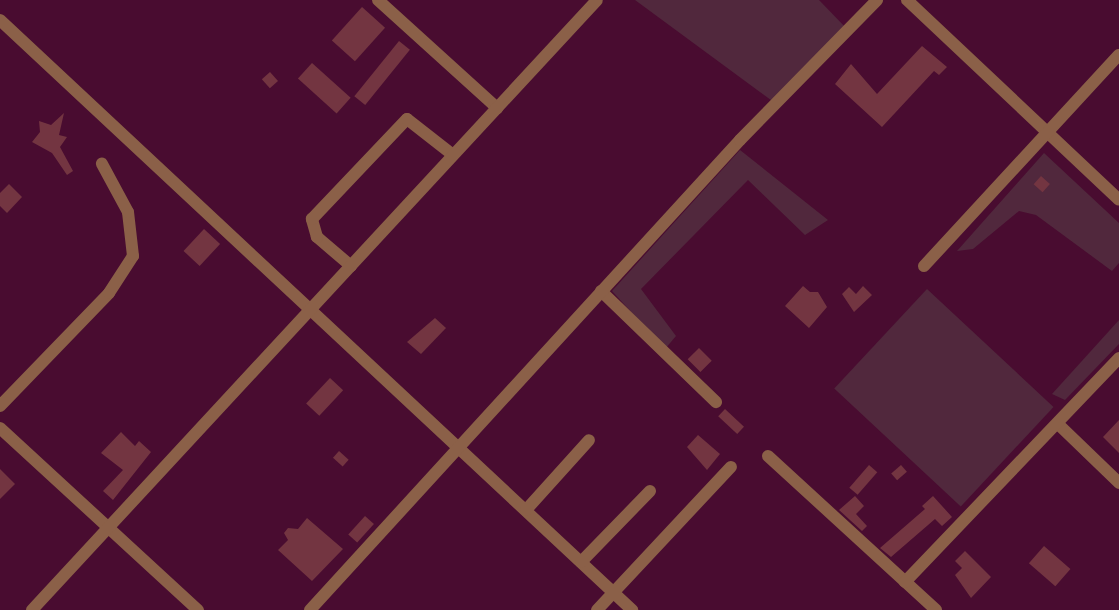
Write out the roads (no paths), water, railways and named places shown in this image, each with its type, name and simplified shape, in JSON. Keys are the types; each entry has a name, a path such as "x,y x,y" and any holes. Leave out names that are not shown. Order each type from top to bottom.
{"street":[{"path":"378,0 497,108"},
{"path":"32,610 597,0"},
{"path":"310,610 458,446 740,140 877,0"},
{"path":"908,0 1119,200"},
{"path":"0,20 312,308 632,610"},
{"path":"924,266 1119,54"},
{"path":"351,266 316,237 312,219 407,120 453,156"},
{"path":"0,406 109,292 133,256 128,212 102,164"},
{"path":"602,290 716,402"},
{"path":"905,582 1119,358"},
{"path":"1058,424 1119,483"},
{"path":"0,428 198,610"},
{"path":"526,510 589,440"},
{"path":"768,456 936,610"},
{"path":"596,610 731,467"},
{"path":"581,562 650,491"}]}
